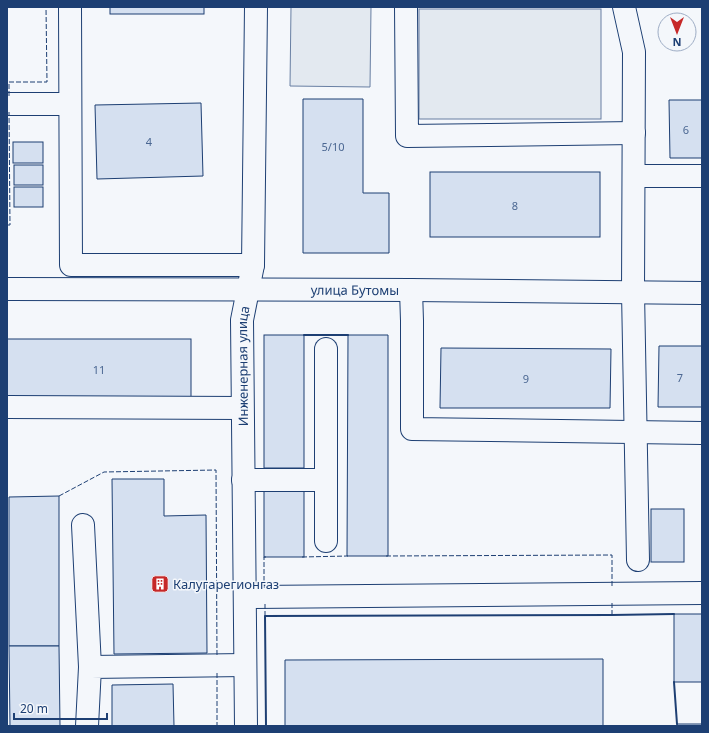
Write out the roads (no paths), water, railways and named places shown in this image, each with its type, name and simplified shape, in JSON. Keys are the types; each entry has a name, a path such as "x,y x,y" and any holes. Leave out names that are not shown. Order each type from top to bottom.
{"street":[{"path":"70,7 71,265 253,266"},
{"name":"Инженерная улица","path":"246,726 242,320 253,266 256,7"},
{"path":"406,7 408,136 634,133"},
{"path":"624,7 634,52 633,292 638,560"},
{"path":"7,104 70,104"},
{"path":"634,176 702,176"},
{"name":"улица Бутомы","path":"7,289 702,292"},
{"path":"411,290 412,429 702,433"},
{"path":"326,349 326,540"},
{"path":"7,407 242,408"},
{"path":"243,480 326,480"},
{"path":"83,526 90,667 87,726"},
{"path":"244,597 702,594"},
{"path":"90,667 245,665"}],"place":[{"name":"Калугарегионгаз","path":"160,584"}]}
